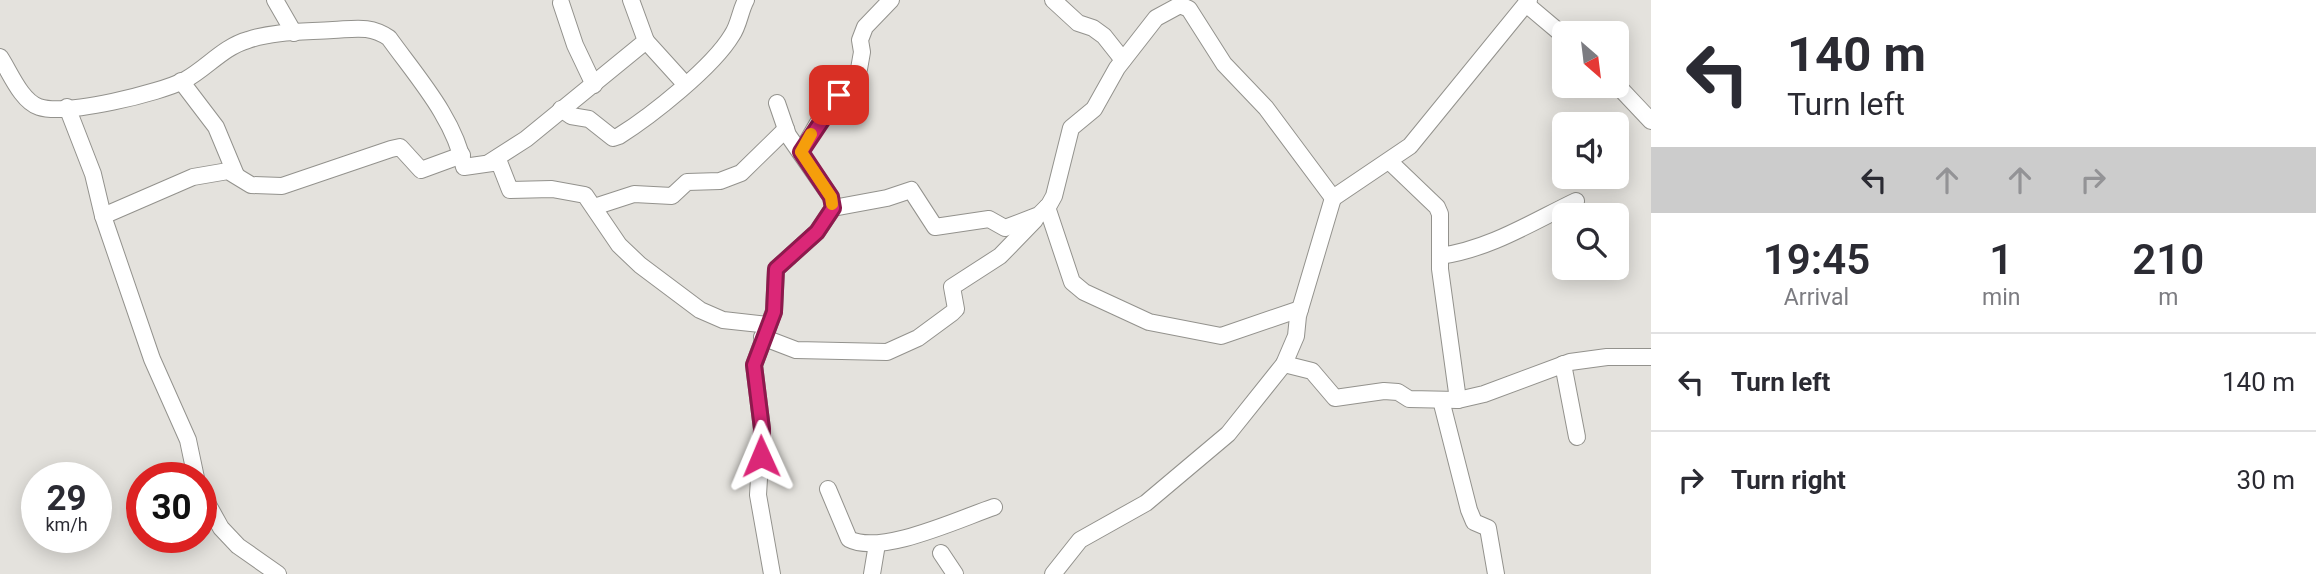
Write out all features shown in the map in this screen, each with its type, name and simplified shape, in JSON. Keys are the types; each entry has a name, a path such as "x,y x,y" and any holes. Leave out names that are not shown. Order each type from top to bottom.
{"street":[{"path":"275,0 294,33"},
{"path":"631,0 646,41 685,84"},
{"path":"561,109 570,116 589,119 613,138 667,102 732,36 746,0"},
{"path":"801,152 822,117 859,69 862,52 860,40 865,27 891,0"},
{"path":"1053,0 1078,23 1093,27 1104,36 1123,60"},
{"path":"103,216 193,177 228,172 236,174 251,185 273,187 391,149 400,148 406,151 421,170 463,161 499,162 510,190 552,189 585,195 619,245 700,310 723,320 765,331 796,350 897,349 952,313 956,309 952,287 1000,256 1043,211 1054,196 1071,128 1094,109 1123,60 1156,18 1179,2 1189,9 1224,64 1266,108 1333,198"},
{"path":"561,3 575,46 594,85"},
{"path":"1054,574 1080,540 1146,503 1213,450 1243,418 1284,364 1296,336 1300,309 1333,198 1390,162 1426,130 1523,3 1552,26"},
{"path":"0,57 25,97 39,107 67,107 115,102 181,81 229,48 248,39 366,27 376,29 389,38 449,126 463,161"},
{"path":"489,162 526,139 646,41"},
{"path":"181,81 216,127 236,174"},
{"path":"1629,98 1651,121"},
{"path":"772,574 758,495 762,429 754,365 774,312 776,269 817,232 833,208 831,197 786,129 778,103"},
{"path":"67,107 93,174 103,216 152,359 188,440 193,462"},
{"path":"594,207 634,194 672,196 687,182 720,181 734,177 772,146 786,129"},
{"path":"1390,162 1437,207 1440,215 1440,256 1447,335 1458,400"},
{"path":"833,208 887,198 911,190 935,227 989,219 1005,228 1043,211"},
{"path":"1440,256 1458,253 1498,239 1576,201"},
{"path":"1043,211 1072,282 1084,292 1149,322 1221,336 1300,309"},
{"path":"1284,364 1312,370 1335,398 1384,391 1398,392 1409,398 1458,400 1563,364 1607,357 1651,357"},
{"path":"1563,364 1577,437"},
{"path":"1441,400 1469,510 1474,522 1488,528 1496,574"},
{"path":"828,489 849,539 877,544 944,527 994,508"},
{"path":"217,521 238,546 278,574"},
{"path":"873,574 877,544"},
{"path":"941,553 955,574"}],"slow traffic":[{"path":"811,134 801,152 831,197 832,204"}],"route":[{"path":"761,456 762,429 754,365 762,337 774,312 776,269 817,232 833,208 831,197 801,152 839,95"}]}
